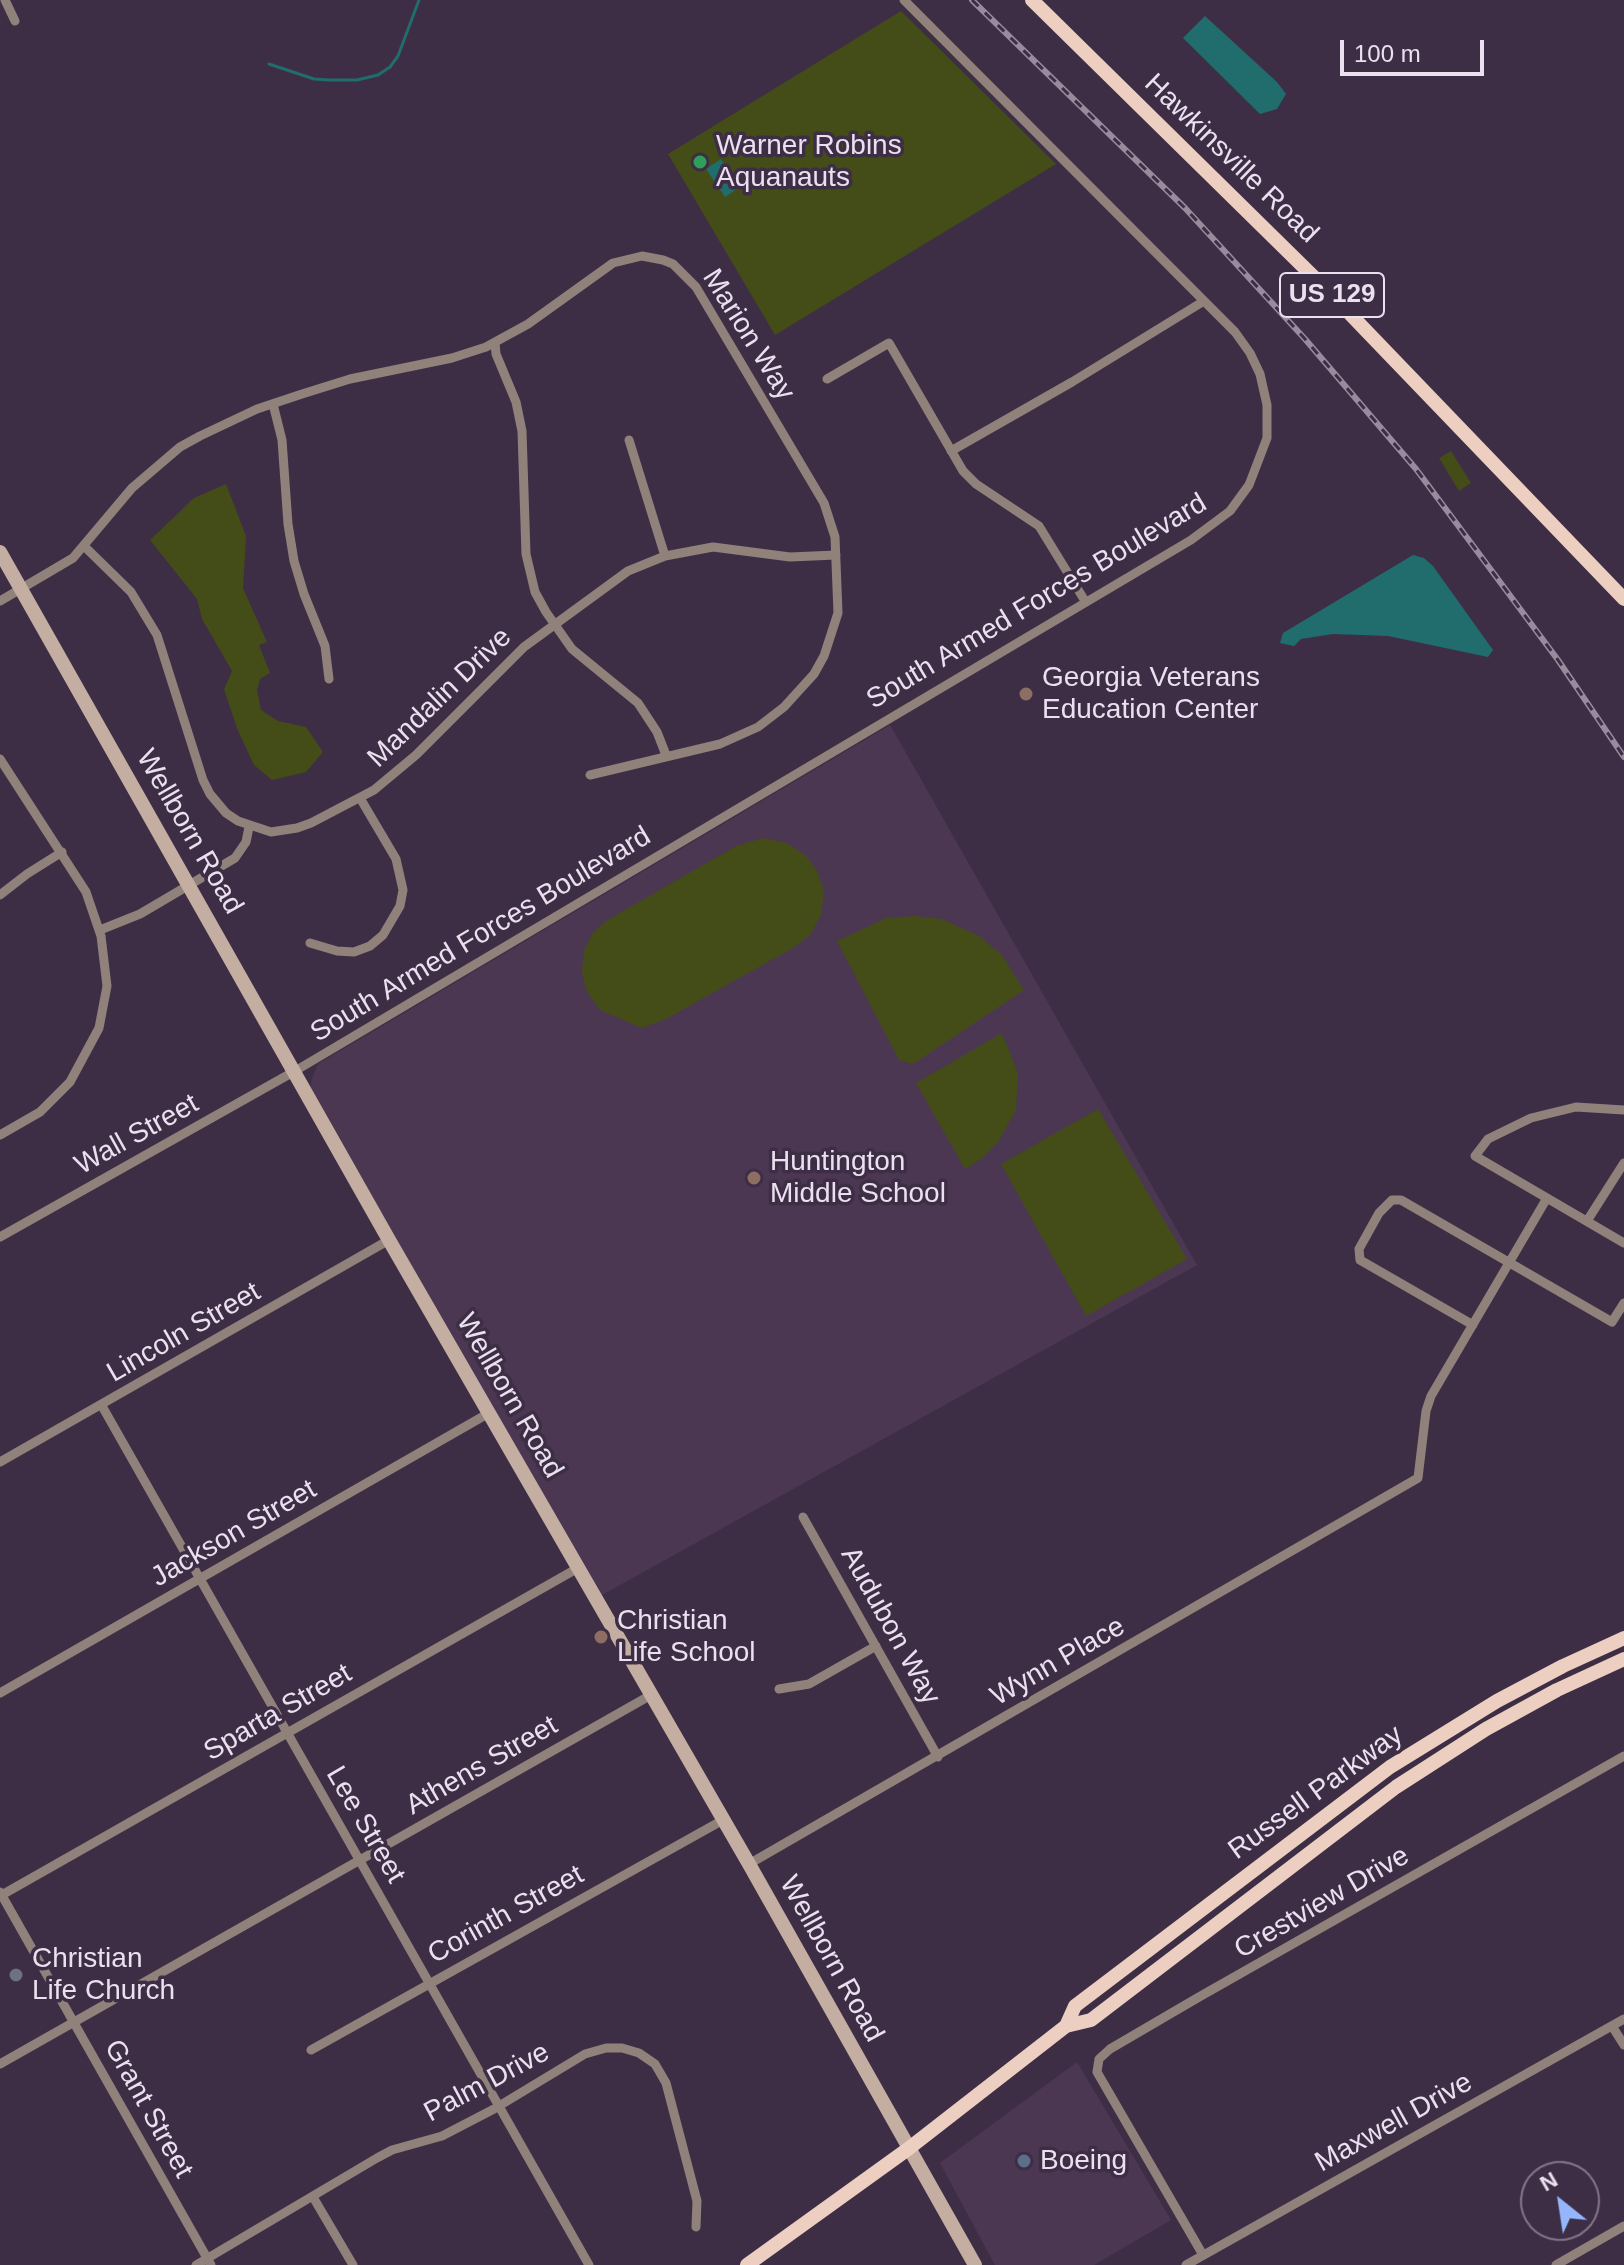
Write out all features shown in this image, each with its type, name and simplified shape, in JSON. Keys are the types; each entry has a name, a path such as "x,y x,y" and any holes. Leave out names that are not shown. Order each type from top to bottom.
{"main road":[{"name":"Hawkinsville Road","path":"1032,0 1327,290 1624,599"},
{"name":"Russell Parkway","path":"1066,2026 1075,2006 1390,1767 1508,1695 1624,1638"},
{"name":"Russell Parkway","path":"747,2265 908,2149 1066,2026 1091,2020 1346,1823 1424,1768 1524,1708 1624,1659"}],"street":[{"path":"5,0 15,21"},
{"name":"South Armed Forces Boulevard","path":"295,1071 1191,540 1230,511 1249,485 1267,438 1267,405 1260,374 1250,353 1235,332 904,0"},
{"name":"Marion Way","path":"0,601 65,563 84,546 132,488 180,447 239,417 350,379 452,358 495,343 538,317 613,263 642,256 673,264 703,296 818,492 833,526 838,613 824,656 807,683 767,721 740,737 720,744 590,775"},
{"path":"951,451 1204,301"},
{"path":"495,343 496,354 516,402 522,431 527,565 538,599 572,649 638,703 657,732 666,755"},
{"path":"827,379 889,343 963,471 976,484 1039,526 1085,601"},
{"path":"273,404 282,440 294,561 325,646 329,679"},
{"path":"629,440 665,556"},
{"path":"84,546 120,579 148,619 163,652 203,780 216,803 249,827 246,842 235,858 132,918 100,930"},
{"name":"Mandalin Drive","path":"249,827 271,832 297,828 360,798 402,768 508,662 613,580 640,565 665,556 713,547 790,557 836,555"},
{"name":"Wellborn Road","path":"0,552 975,2265"},
{"path":"0,759 86,892 100,930 107,986 103,1015 93,1042 61,1094 40,1112 0,1135"},
{"path":"310,943 337,951 354,952 370,946 383,935 400,906 403,890 396,859 360,798"},
{"path":"0,895 62,852"},
{"name":"Wall Street","path":"0,1237 295,1071"},
{"path":"1624,1110 1576,1107 1531,1118 1488,1139 1475,1156 1624,1243"},
{"path":"1587,1221 1624,1163"},
{"name":"Wynn Place","path":"749,1864 1418,1478 1426,1411 1431,1396 1547,1198"},
{"path":"1473,1325 1360,1260 1359,1249 1379,1213 1392,1200 1401,1200 1612,1322 1624,1303"},
{"name":"Lincoln Street","path":"0,1462 389,1240"},
{"name":"Lee Street","path":"102,1406 589,2265"},
{"name":"Jackson Street","path":"0,1693 489,1413"},
{"name":"Audubon Way","path":"803,1517 938,1757"},
{"name":"Sparta Street","path":"1,1894 578,1568"},
{"path":"779,1689 809,1684 876,1646"},
{"name":"Athens Street","path":"0,2064 651,1695"},
{"name":"Crestview Drive","path":"1203,2255 1097,2072 1099,2059 1110,2049 1624,1756"},
{"name":"Corinth Street","path":"311,2050 723,1820"},
{"name":"Grant Street","path":"1,1894 209,2262"},
{"name":"Maxwell Drive","path":"1186,2265 1624,2019"},
{"path":"1612,2026 1624,2045"},
{"name":"Palm Drive","path":"196,2265 209,2262 392,2150 442,2136 585,2054 606,2048 639,2053 655,2064 666,2083 697,2201 696,2227"},
{"path":"313,2197 353,2265"},
{"path":"1556,2265 1624,2226"}],"shaded area":[{"path":"901,11 1056,164 775,335 668,154"},
{"path":"1205,16 1277,82 1286,94 1277,109 1260,114 1183,38"},
{"path":"721,159 740,187 725,197 706,169"},
{"path":"1451,451 1471,483 1459,491 1439,458"},
{"path":"226,484 246,536 243,588 267,642 259,645 270,673 260,679 257,690 261,710 278,721 306,727 323,752 306,772 272,780 254,765 238,731 224,689 232,671 202,619 197,599 150,540 194,498"},
{"path":"1413,555 1424,558 1433,566 1493,650 1488,657 1388,636 1333,634 1301,639 1294,646 1280,643 1283,633"},
{"name":"Huntington Middle School","path":"890,725 1197,1265 602,1595 310,1090 312,1078 318,1064"},
{"path":"763,838 787,843 806,856 817,871 824,891 821,915 810,935 793,948 666,1019 642,1028 600,1010 586,990 582,971 584,950 593,933 606,921 736,846"},
{"path":"915,916 942,919 979,936 1002,955 1024,990 913,1064 899,1060 837,941 886,918"},
{"path":"1002,1033 1018,1073 1016,1110 998,1142 965,1169 916,1083"},
{"path":"1098,1109 1187,1259 1086,1316 1001,1164"},
{"path":"1077,2062 1171,2220 1094,2265 995,2265 940,2163"}],"waterway":[{"path":"269,64 314,79 357,80 378,75 390,67 398,56 419,0"}],"railway":[{"path":"972,0 1185,208 1305,339 1416,469 1558,660 1624,757"}],"place":[{"name":"Warner Robins Aquanauts","path":"700,162"},
{"name":"Georgia Veterans Education Center","path":"1026,694"},
{"name":"Huntington Middle School","path":"754,1178"},
{"name":"Christian Life School","path":"601,1637"},
{"name":"Christian Life Church","path":"16,1975"},
{"name":"Boeing","path":"1024,2161"}]}
